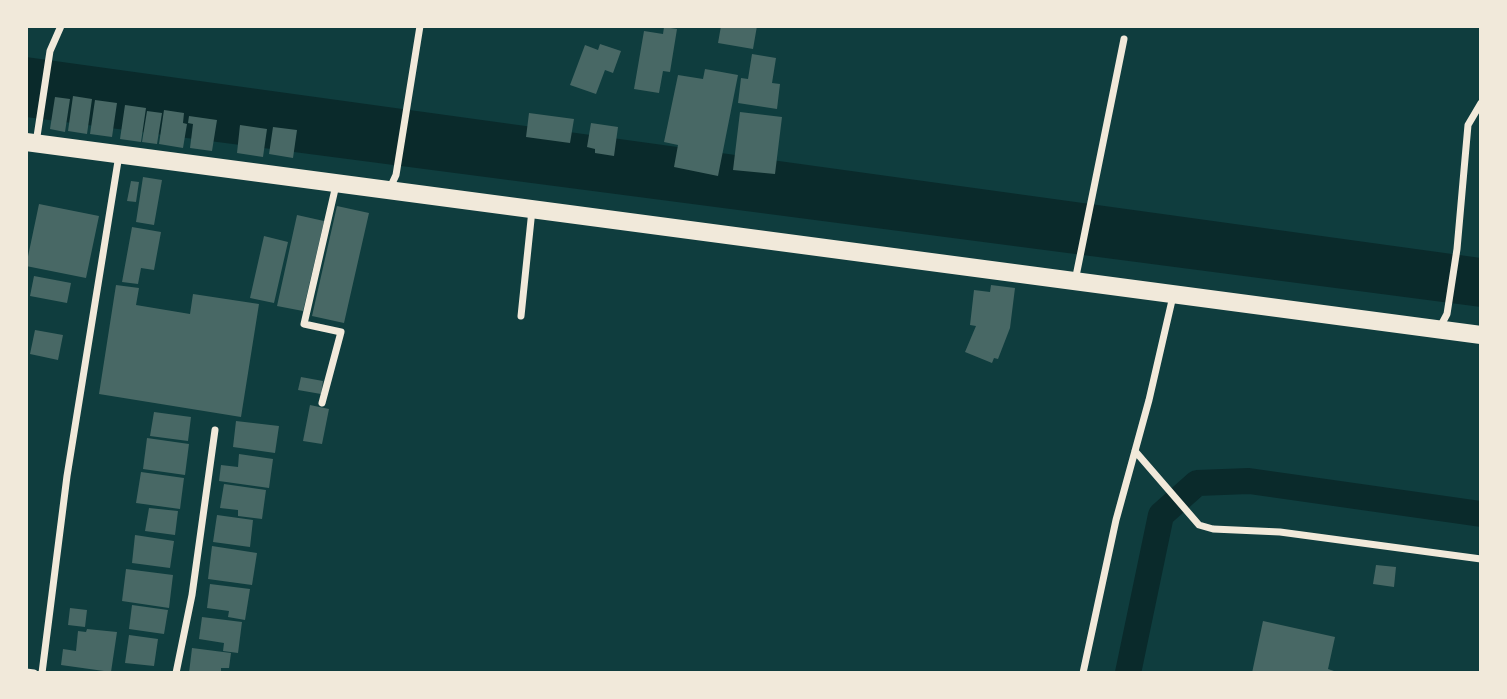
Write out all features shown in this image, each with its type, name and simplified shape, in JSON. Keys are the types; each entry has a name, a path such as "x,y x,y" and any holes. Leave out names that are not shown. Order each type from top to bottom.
{"main road":[{"path":"33,138 120,155 336,184 392,183 532,210 1173,295 1443,322 1481,335"}],"street":[{"path":"33,138 50,51 61,26"},
{"path":"392,183 420,26"},
{"path":"1075,282 1095,190 1102,135 1124,39"},
{"path":"1443,322 1457,249 1468,125 1481,103"},
{"path":"42,673 67,476 120,155"},
{"path":"322,403 341,332 304,324 336,184"},
{"path":"521,316 532,210"},
{"path":"1083,673 1116,520 1173,295"},
{"path":"176,673 192,595 215,430"},
{"path":"1135,451 1199,525 1213,529 1280,531 1481,559"},
{"path":"26,672 34,673"}],"water":[{"path":"26,57 1481,258 1481,307 26,117"}],"building":[{"path":"721,26 757,26 753,49 718,43"},
{"path":"664,27 677,29 670,72 663,71 659,93 634,89 644,31 663,34"},
{"path":"600,44 621,51 613,73 605,70 596,94 570,85 585,45 598,50"},
{"path":"752,54 776,58 772,83 780,84 777,109 738,103 741,78 748,79"},
{"path":"705,69 738,75 718,176 674,167 678,145 664,142 678,75 703,79"},
{"path":"73,96 92,99 87,134 68,131"},
{"path":"55,97 70,99 65,132 50,129"},
{"path":"95,100 117,103 112,137 90,134"},
{"path":"125,105 146,108 141,142 120,139"},
{"path":"164,110 184,113 183,123 187,124 183,148 159,144"},
{"path":"147,111 162,113 157,144 142,142"},
{"path":"740,112 782,117 775,174 733,170"},
{"path":"529,113 574,119 570,143 526,137"},
{"path":"189,116 217,120 212,151 190,148 193,124 188,123"},
{"path":"591,123 618,127 614,156 595,153 595,149 587,147"},
{"path":"240,125 267,129 263,157 237,153"},
{"path":"273,127 297,130 293,158 269,154"},
{"path":"143,177 162,180 154,225 136,222"},
{"path":"131,181 139,182 136,202 127,201"},
{"path":"39,204 99,216 86,278 26,266"},
{"path":"337,206 369,213 344,323 312,316"},
{"path":"297,215 324,221 303,311 277,306"},
{"path":"132,227 161,232 154,270 141,268 138,284 122,282"},
{"path":"264,236 288,242 274,303 250,298"},
{"path":"34,276 71,283 67,303 30,296"},
{"path":"116,285 139,288 136,305 190,314 193,294 259,304 241,417 99,394"},
{"path":"991,285 1015,288 1010,328 998,359 994,358 992,363 965,352 976,326 970,325 974,290 990,292"},
{"path":"35,330 63,335 58,360 30,354"},
{"path":"301,377 323,381 321,394 298,390"},
{"path":"310,405 329,409 322,444 303,441"},
{"path":"154,412 191,417 188,441 150,436"},
{"path":"236,421 279,426 275,453 233,447"},
{"path":"147,438 189,444 185,475 143,469"},
{"path":"239,454 273,459 269,488 219,481 221,465 238,467"},
{"path":"141,472 184,478 180,509 136,503"},
{"path":"224,484 266,490 262,519 238,516 238,510 220,508"},
{"path":"149,508 178,511 175,535 145,531"},
{"path":"217,515 253,520 250,547 213,542"},
{"path":"135,535 174,541 170,568 132,563"},
{"path":"212,546 257,553 252,585 208,579"},
{"path":"1376,565 1396,567 1394,587 1373,584"},
{"path":"126,569 173,575 169,608 122,601"},
{"path":"210,584 250,589 245,620 228,617 229,611 207,608"},
{"path":"132,605 168,610 164,634 129,629"},
{"path":"70,608 87,610 85,627 68,625"},
{"path":"202,617 242,622 238,653 223,651 224,643 199,639"},
{"path":"1263,621 1335,637 1328,669 1340,673 1252,673"},
{"path":"87,629 117,632 111,672 61,665 63,649 76,651 78,631 86,632"},
{"path":"129,635 158,639 154,666 125,663"},
{"path":"192,648 231,653 229,668 221,668 221,673 189,673"}],"waterway":[{"path":"1128,673 1161,515 1197,483 1249,481 1481,514"}]}
